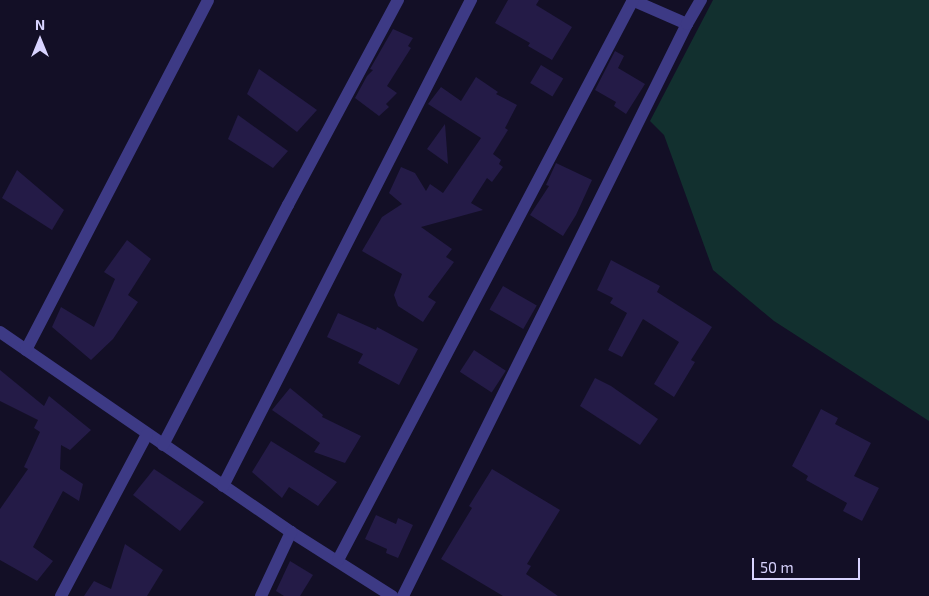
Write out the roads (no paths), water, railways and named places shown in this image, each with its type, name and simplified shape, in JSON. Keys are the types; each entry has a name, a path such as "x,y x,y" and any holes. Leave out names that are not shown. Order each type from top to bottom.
{"street":[{"path":"26,350 208,0"},
{"path":"163,445 288,205 398,0"},
{"path":"223,486 471,0"},
{"path":"338,560 632,0 686,24"},
{"path":"403,596 686,24 701,0"},
{"path":"0,332 223,486 392,596"},
{"path":"61,596 147,434"},
{"path":"261,596 292,532"}]}
